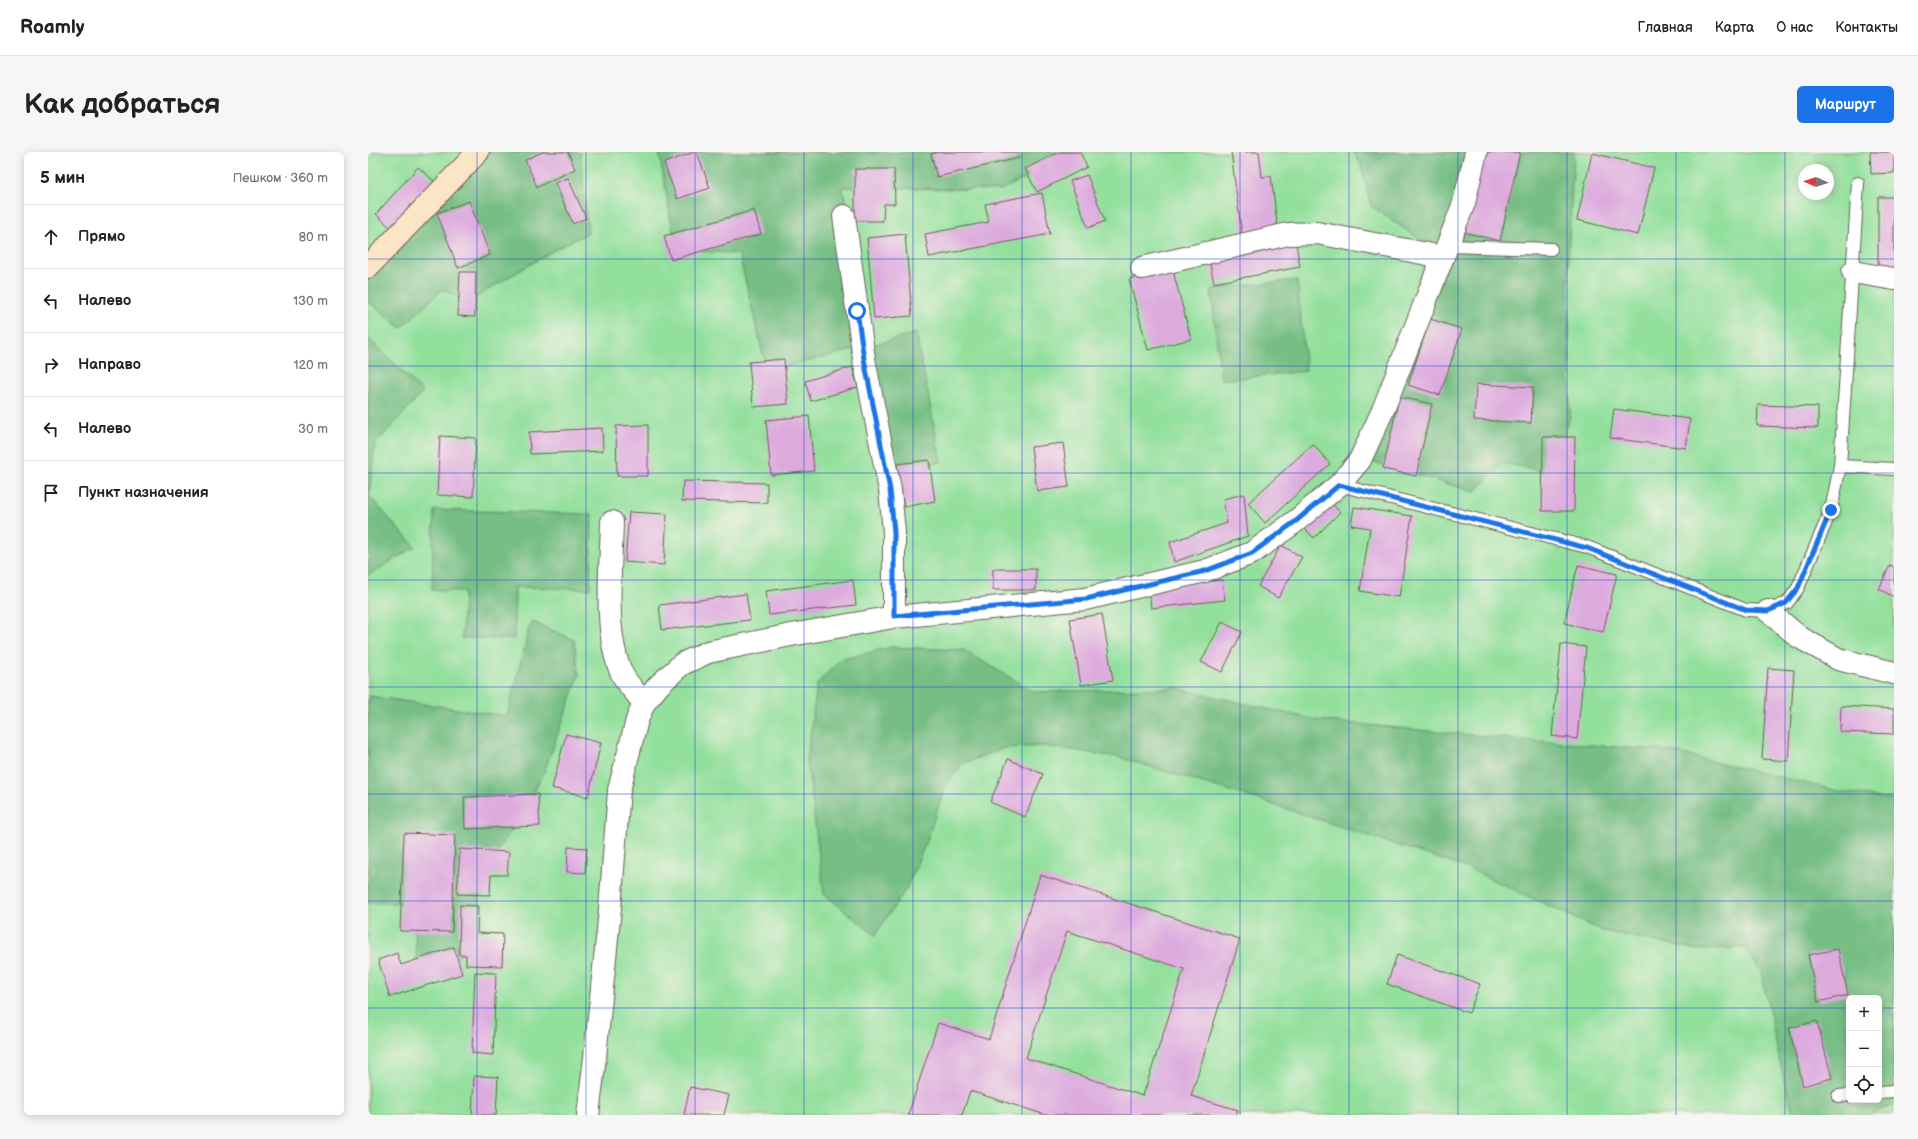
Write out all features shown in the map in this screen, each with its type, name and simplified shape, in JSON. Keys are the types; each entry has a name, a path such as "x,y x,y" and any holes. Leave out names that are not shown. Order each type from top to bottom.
{"street":[{"path":"368,267 478,152"},
{"path":"588,1115 609,917 619,790 631,738 644,703 659,684 682,664 708,652 894,616 1086,599 1205,571 1252,553 1296,521 1339,485 1360,460 1383,410 1464,203 1476,152"},
{"path":"844,216 864,359 890,490 894,532 894,616"},
{"path":"1142,268 1288,234 1303,233 1317,233 1445,251"},
{"path":"1853,272 1894,279"},
{"path":"612,522 610,592 614,647 623,675 644,703"},
{"path":"1768,611 1799,637 1838,659 1894,673"}],"lane":[{"path":"1339,485 1587,548 1746,610 1768,611 1786,603 1798,588 1831,510 1840,466 1858,183"},
{"path":"1445,251 1551,249"},
{"path":"1840,466 1894,469"},
{"path":"1882,1092 1894,1091"}],"green space":[{"path":"368,152 1894,152 1894,1115 368,1115"},
{"path":"473,152 580,152 588,233 559,247 466,303 443,289 401,328 368,301 368,279 387,264"},
{"path":"659,152 1078,152 1001,190 842,187 850,220 861,348 767,371 739,254 676,249"},
{"path":"1354,152 1574,152 1568,255 1570,415 1554,473 1502,463 1475,492 1367,460 1442,254 1371,206 1361,166"},
{"path":"1297,280 1306,371 1221,380 1211,289"},
{"path":"916,333 941,462 887,472 861,348"},
{"path":"368,338 423,392 375,444 369,496 415,547 368,575"},
{"path":"434,510 592,514 590,589 515,587 514,639 462,638 464,591 432,590"},
{"path":"531,621 574,640 579,676 544,772 522,815 482,873 472,950 418,975 413,903 368,903 368,696 507,716"},
{"path":"891,647 964,650 1034,692 1177,688 1316,720 1512,739 1669,751 1838,791 1894,800 1894,1104 1869,1115 1794,1115 1784,1081 1761,972 1745,947 1699,950 1603,931 1467,868 1247,796 1118,757 1044,746 1004,748 962,764 945,787 927,840 906,889 875,935 824,894 807,760 817,684 840,660"}],"building":[{"path":"542,152 568,152 575,169 537,187 525,160"},
{"path":"697,152 710,188 677,199 664,163"},
{"path":"938,152 1018,152 1019,158 937,177 931,154"},
{"path":"1059,152 1080,152 1087,167 1037,192 1025,169"},
{"path":"1231,152 1259,152 1262,177 1271,176 1278,231 1242,236"},
{"path":"1481,152 1520,152 1500,241 1463,232"},
{"path":"1870,152 1894,152 1894,173 1871,174"},
{"path":"1592,153 1654,168 1638,235 1577,220"},
{"path":"418,167 435,182 393,230 376,214"},
{"path":"855,169 894,169 895,204 884,204 883,221 855,221"},
{"path":"1087,175 1105,221 1088,228 1070,181"},
{"path":"568,178 586,218 573,224 555,183"},
{"path":"1042,193 1050,234 929,257 925,234 989,222 985,204"},
{"path":"1878,197 1894,197 1894,268 1878,267"},
{"path":"469,201 490,255 458,268 437,213"},
{"path":"754,210 761,234 671,260 664,236"},
{"path":"905,234 912,316 874,319 867,238"},
{"path":"1295,238 1300,267 1214,283 1208,255"},
{"path":"1172,267 1191,339 1148,350 1129,279"},
{"path":"460,272 476,272 475,317 458,316"},
{"path":"1430,319 1462,329 1440,395 1408,385"},
{"path":"784,359 788,404 753,407 749,362"},
{"path":"852,367 858,387 811,401 805,381"},
{"path":"1476,384 1533,387 1531,423 1474,420"},
{"path":"1399,397 1432,404 1416,476 1383,469"},
{"path":"1758,405 1818,407 1818,428 1757,426"},
{"path":"1614,409 1690,419 1686,448 1610,438"},
{"path":"809,416 814,471 771,475 766,420"},
{"path":"648,425 648,476 617,476 616,426"},
{"path":"602,428 603,451 530,454 529,432"},
{"path":"440,436 476,438 473,497 437,495"},
{"path":"1543,437 1575,437 1574,511 1542,511"},
{"path":"1063,443 1069,487 1037,491 1031,447"},
{"path":"1313,444 1330,464 1265,523 1248,503"},
{"path":"929,460 935,501 904,507 897,464"},
{"path":"683,481 767,483 767,503 682,501"},
{"path":"1244,494 1248,536 1174,562 1170,542 1227,523 1223,499"},
{"path":"1328,500 1340,512 1314,538 1303,527"},
{"path":"1354,507 1412,516 1399,597 1360,591 1370,528 1351,525"},
{"path":"629,512 667,514 664,565 625,562"},
{"path":"1281,545 1302,557 1278,598 1258,586"},
{"path":"1578,565 1617,574 1603,632 1564,623"},
{"path":"1890,565 1894,567 1894,597 1879,589"},
{"path":"993,569 1036,569 1036,590 993,590"},
{"path":"853,580 856,605 769,615 766,591"},
{"path":"1222,580 1225,600 1151,608 1149,588"},
{"path":"746,594 750,620 662,630 659,605"},
{"path":"1102,614 1113,680 1081,685 1070,619"},
{"path":"1222,622 1242,632 1222,672 1201,662"},
{"path":"1561,644 1586,647 1577,739 1552,736"},
{"path":"1768,668 1794,670 1788,761 1762,759"},
{"path":"1841,706 1894,709 1894,734 1840,732"},
{"path":"566,734 601,743 588,797 552,788"},
{"path":"1008,759 1043,774 1025,817 990,802"},
{"path":"538,794 540,826 465,829 464,797"},
{"path":"404,833 455,835 452,932 400,931"},
{"path":"568,847 587,848 585,873 567,872"},
{"path":"460,849 509,852 507,875 491,875 490,895 457,894"},
{"path":"1040,875 1240,939 1191,1096 1238,1110 1236,1115 1046,1115 970,1091 962,1115 908,1115 938,1023 989,1039","holes":["1067,931 1184,969 1143,1096 1026,1058"]},
{"path":"460,905 478,906 477,933 503,934 502,966 466,965 466,955 459,955"},
{"path":"454,947 462,974 390,997 378,960 397,953 401,965"},
{"path":"1838,949 1848,995 1818,1002 1808,955"},
{"path":"1397,955 1480,984 1469,1013 1387,984"},
{"path":"475,972 496,973 493,1055 472,1053"},
{"path":"1817,1021 1832,1078 1803,1086 1789,1028"},
{"path":"474,1076 498,1077 496,1115 472,1115"},
{"path":"690,1087 729,1095 724,1115 684,1115"}],"route":[{"path":"857,311 864,359 890,490 894,532 894,616 1086,599 1205,571 1252,553 1296,521 1339,485 1587,548 1746,610 1768,611 1786,603 1798,588 1831,510"}]}
